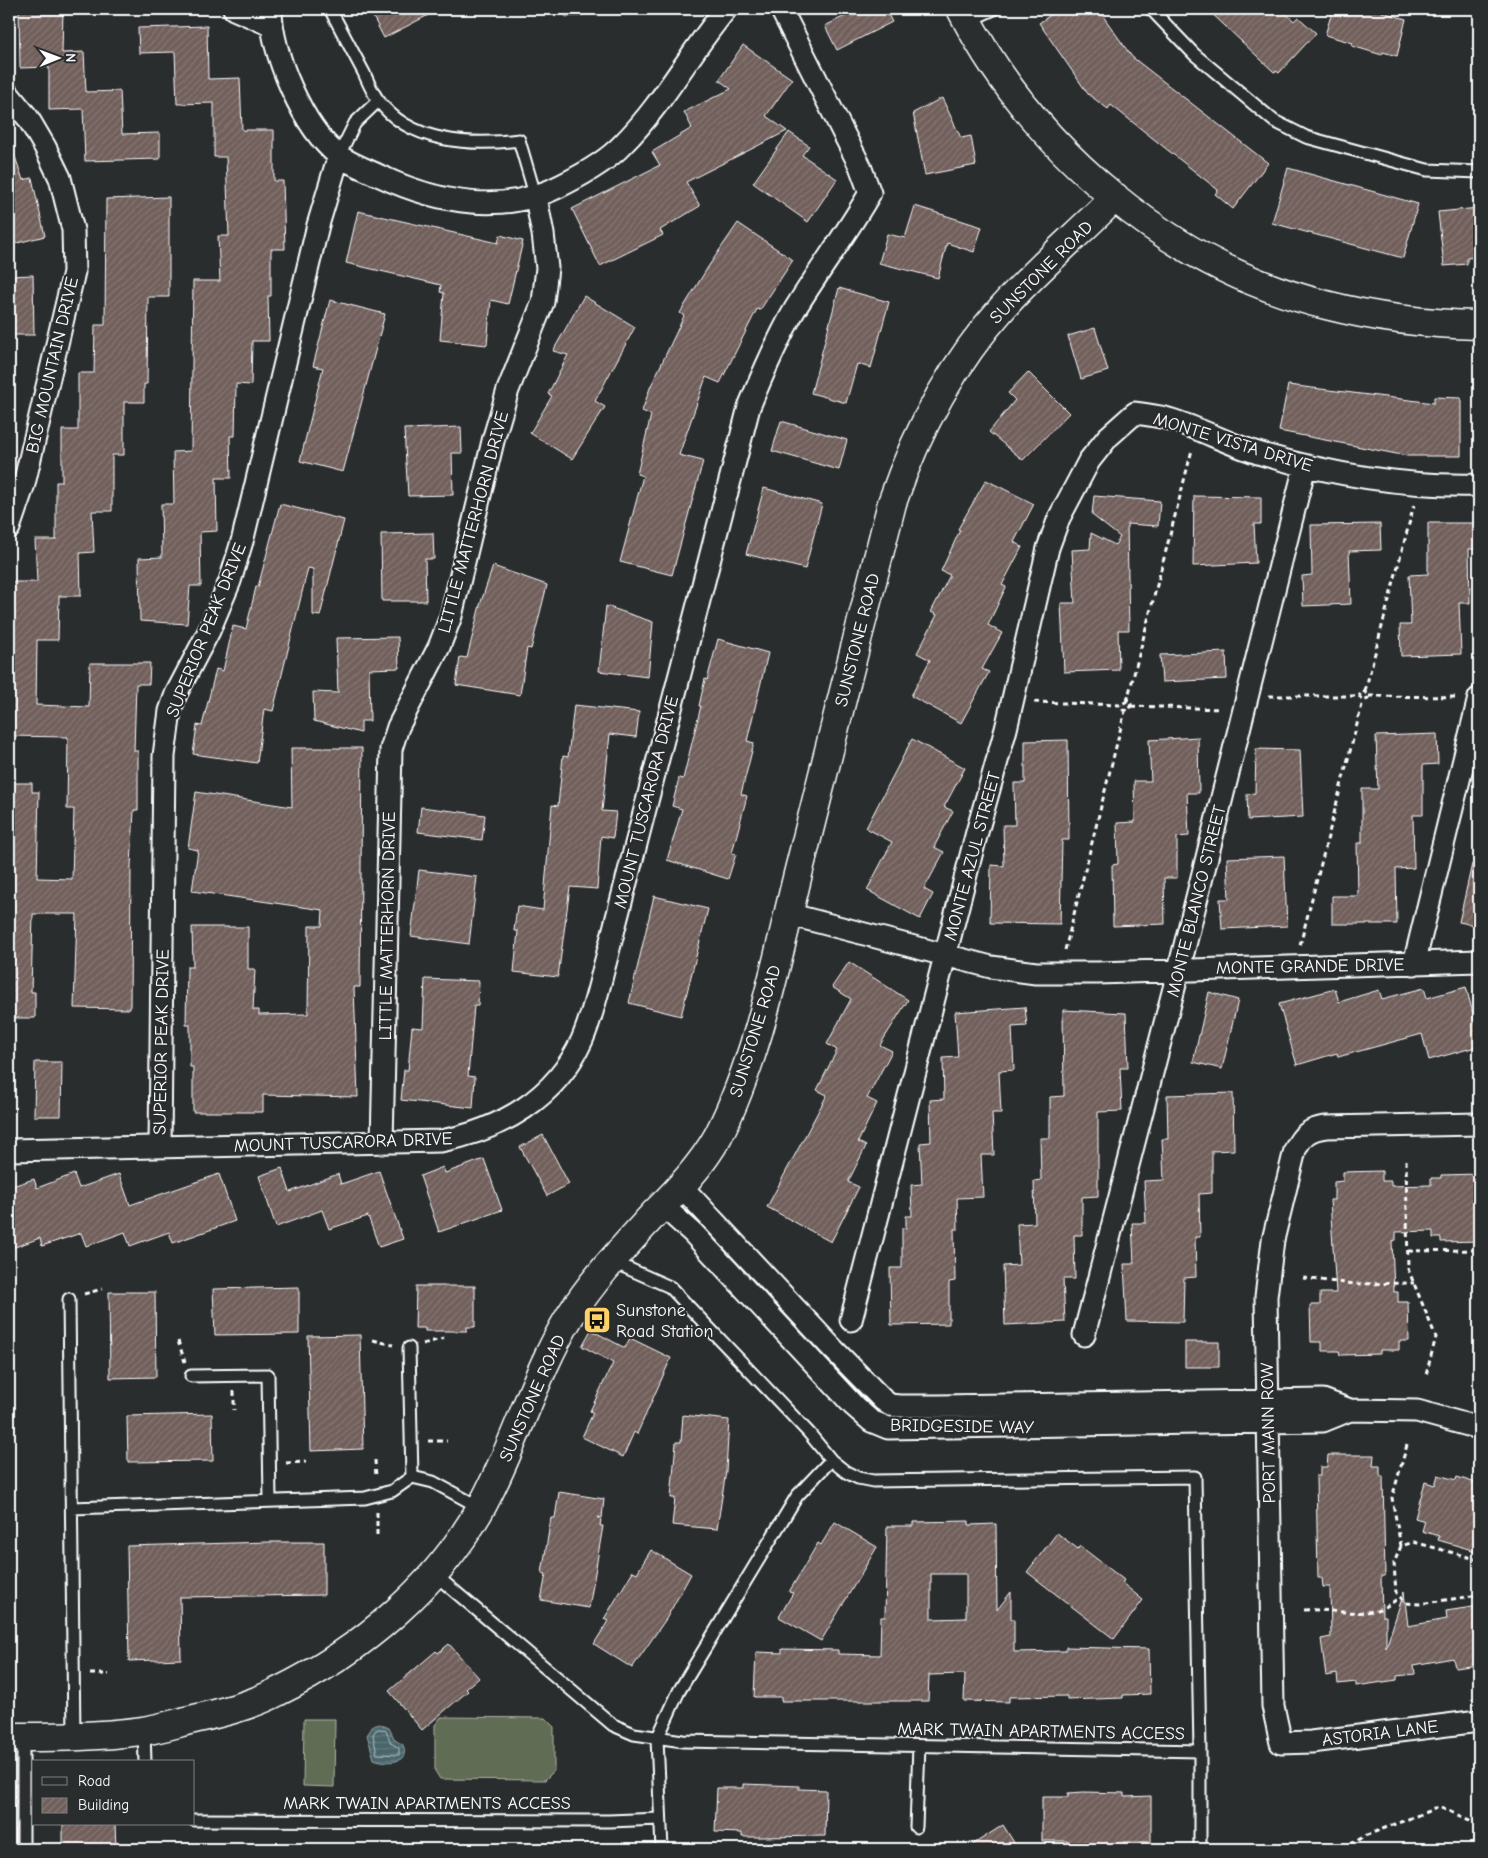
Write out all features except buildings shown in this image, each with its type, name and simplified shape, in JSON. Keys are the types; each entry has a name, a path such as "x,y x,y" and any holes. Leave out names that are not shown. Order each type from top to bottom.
{"street":[{"path":"234,9 271,17 281,60 295,95 316,130 339,156 405,188 439,198 472,203 536,198 565,184 623,144 726,9"},
{"name":"MOUNT TUSCARORA DRIVE","path":"9,1150 382,1143 441,1141 467,1137 519,1113 540,1098 571,1061 590,1019 749,406 770,356 795,309 853,223 870,193 860,166 781,9"},
{"path":"964,15 1008,84 1048,136 1114,197 1164,233 1214,262 1268,286 1324,305 1382,317 1440,324 1479,325"},
{"name":"BIG MOUNTAIN DRIVE","path":"9,95 28,118 46,147 60,178 73,230 74,272 16,483 9,528"},
{"name":"SUPERIOR PEAK DRIVE","path":"160,1147 164,756 170,711 183,678 209,631 230,581 243,538 318,225 339,156"},
{"name":"SUNSTONE ROAD","path":"16,1737 74,1736 144,1731 241,1707 275,1694 332,1661 377,1629 407,1602 433,1574 481,1508 506,1459 546,1360 571,1314 611,1261 682,1186 715,1141 743,1082 788,914 892,503 923,424 951,375 993,318 1114,197"},
{"name":"LITTLE MATTERHORN DRIVE","path":"382,1143 391,749 401,720 439,647 451,616 494,437 508,390 542,302 547,268 536,198"},
{"name":"MONTE VISTA DRIVE","path":"1135,413 1172,420 1257,452 1305,466 1369,478 1420,484 1479,485"},
{"name":"MONTE AZUL STREET","path":"851,1320 977,832 1006,728 1048,548 1059,518 1089,461 1108,437 1135,413"},
{"name":"MONTE BLANCO STREET","path":"1084,1335 1179,969 1305,466"},
{"path":"1414,964 1479,698"},
{"name":"MONTE GRANDE DRIVE","path":"788,914 946,956 1014,971 1059,974 1479,961"},
{"name":"PORT MANN ROW","path":"1281,1743 1273,1706 1266,1297 1273,1240 1295,1150 1300,1139 1309,1131 1326,1127 1479,1124"},
{"name":"BRIDGESIDE WAY","path":"682,1186 834,1350 872,1390 890,1405 938,1406 1323,1400 1350,1410 1417,1411 1479,1428"},
{"name":"BRIDGESIDE WAY","path":"663,1206 693,1233 854,1406 871,1421 888,1428 1323,1421 1350,1410"},
{"name":"ASTORIA LANE","path":"1281,1743 1311,1742 1479,1721"}],"lane":[{"path":"330,9 378,100 395,116 424,134 453,142 476,144 519,140 536,198"},
{"path":"964,15 994,9"},
{"path":"1151,9 1194,54 1274,121 1306,137 1427,170 1479,172"},
{"path":"339,156 355,123 378,100"},
{"name":"MARK TWAIN APARTMENTS ACCESS","path":"433,1574 613,1725 634,1734 657,1739 1200,1751 1195,1477 873,1481 852,1475 831,1460 809,1433 670,1287 611,1261"},
{"path":"69,1299 74,1736"},
{"path":"408,1348 412,1477"},
{"path":"191,1376 268,1375 270,1500"},
{"path":"662,1849 657,1739 679,1691 797,1496 831,1460"},
{"path":"72,1508 377,1496 392,1491 412,1477 433,1482 481,1508"},
{"path":"144,1731 145,1760"},
{"path":"16,1737 23,1849"},
{"path":"916,1827 919,1746"},
{"path":"1200,1751 1200,1846"},
{"name":"MARK TWAIN APARTMENTS ACCESS","path":"195,1820 609,1821 660,1819"}],"path":[{"path":"1045,703 1121,706 1127,701 1197,430"},
{"path":"1359,696 1361,692 1365,691 1420,484"},
{"path":"1365,691 1369,696"},
{"path":"1280,696 1359,696"},
{"path":"1359,696 1363,701"},
{"path":"1369,696 1444,697"},
{"path":"1294,966 1363,701 1367,700 1369,696"},
{"path":"1127,701 1132,706 1207,709"},
{"path":"1121,706 1125,711"},
{"path":"1125,711 1130,710 1132,706"},
{"path":"1059,974 1125,711"},
{"path":"1406,1160 1408,1268 1436,1337 1426,1375"},
{"path":"1408,1251 1479,1250"},
{"path":"1302,1278 1354,1284 1414,1283"},
{"path":"1408,1445 1392,1498 1401,1546 1394,1563 1395,1588 1399,1597 1406,1603 1419,1604 1479,1595"},
{"path":"1401,1546 1414,1542 1479,1560"},
{"path":"1304,1610 1326,1609 1368,1613 1386,1606 1399,1597"},
{"path":"1342,1849 1367,1835 1439,1807 1479,1824"}],"green space":[{"path":"441,1717 545,1718 554,1727 554,1771 545,1780 440,1779 435,1771 435,1725"},
{"path":"304,1719 335,1719 334,1787 303,1786"}],"water":[{"path":"558,9 590,9 582,16 566,17"},
{"path":"380,1724 389,1728 395,1740 403,1745 405,1751 401,1759 385,1762 374,1759 367,1735 373,1726"}],"place":[{"name":"Sunstone Road Station","path":"597,1320"}]}
